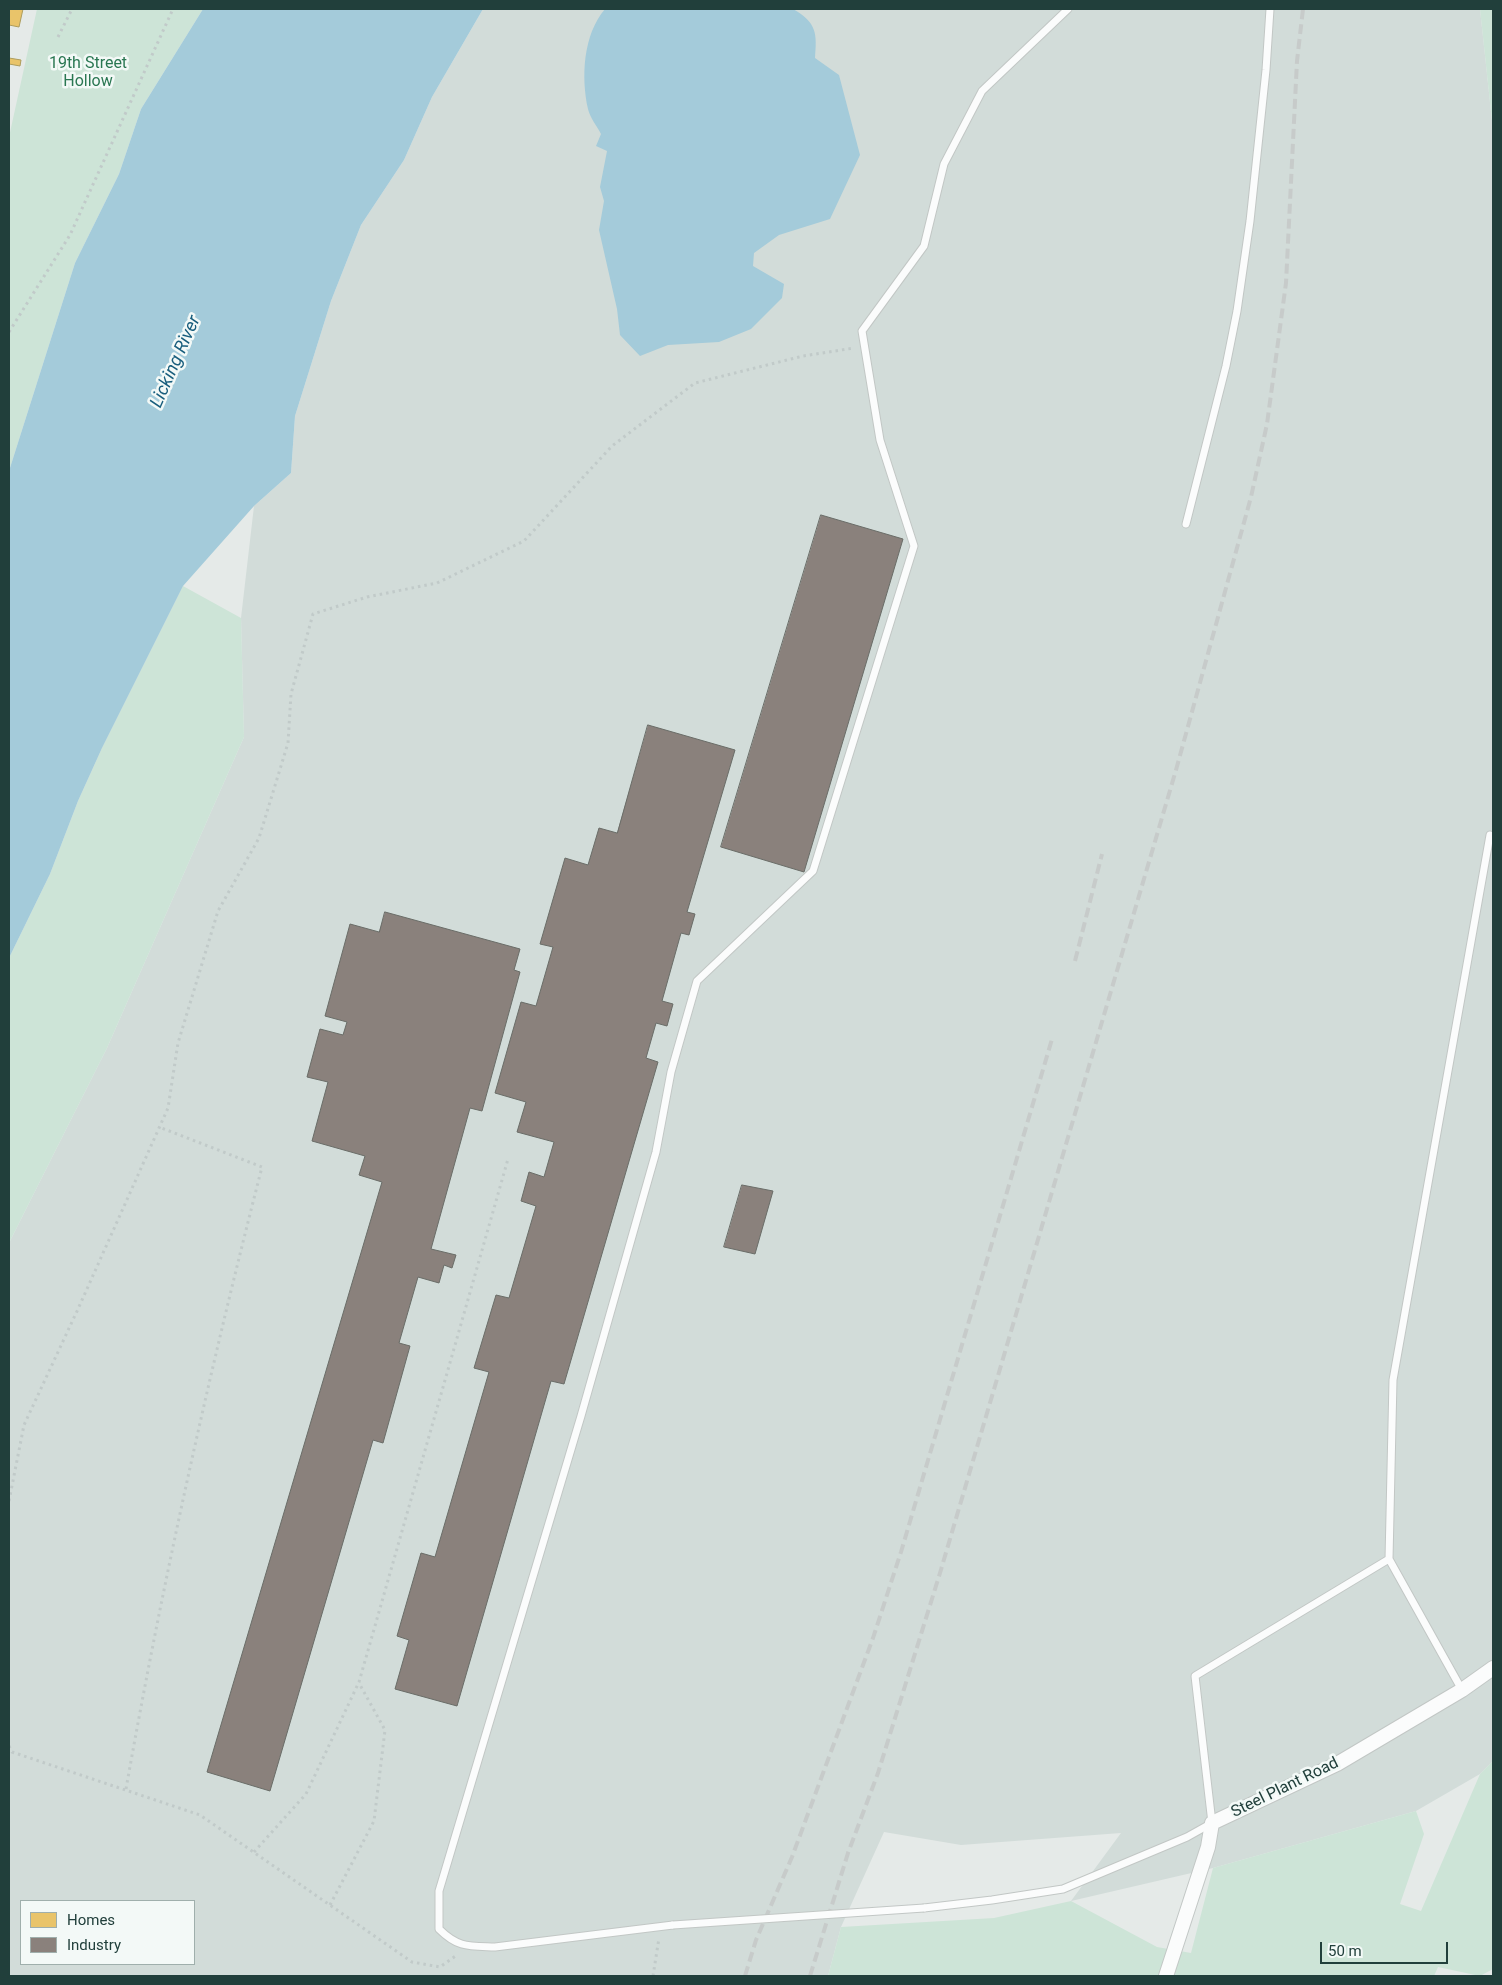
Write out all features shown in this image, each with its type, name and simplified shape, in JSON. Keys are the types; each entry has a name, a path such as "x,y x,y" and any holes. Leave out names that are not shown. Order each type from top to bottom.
{"street":[{"name":"Steel Plant Road","path":"1166,1976 1208,1847 1212,1823 1337,1764 1462,1690 1493,1668"}],"lane":[{"path":"1068,9 982,91 944,164 924,246 862,331 880,440 914,546 813,871 697,981 671,1072 654,1161 581,1416 439,1891 439,1928 451,1940 469,1946 495,1947 661,1927 924,1908 1043,1894 1063,1889 1187,1837 1212,1823 1195,1676 1389,1559"},
{"path":"1186,524 1226,366 1236,310 1250,221 1266,70 1270,9"},
{"path":"1462,1690 1389,1559 1393,1380 1490,835"}],"path":[{"path":"58,37 72,9"},
{"path":"9,332 70,236 173,9"},
{"path":"9,1501 24,1425 78,1310 168,1108 178,1043 218,911 260,838 288,743 291,694 313,614 367,597 437,583 524,541 612,446 695,383 803,356 865,347"},
{"path":"126,1790 156,1620 229,1293 262,1167 159,1127"},
{"path":"254,1852 306,1794 359,1682 508,1159"},
{"path":"330,1905 374,1821 385,1730 359,1682"},
{"path":"9,1746 12,1752 200,1814 412,1962 440,1967 469,1946"},
{"path":"653,1976 661,1927"}],"shaded area":[{"path":"483,9 1480,9 1493,130 1493,1761 1480,1774 1416,1811 1213,1868 1071,1901 1121,1833 961,1845 884,1832 841,1927 828,1976 9,1976 9,1243 107,1048 244,737 241,618 254,506 291,473 295,416 331,301 361,225 404,160 432,97"}],"green space":[{"name":"19th Street Hollow","path":"37,9 203,9 141,109 119,174 75,263 9,471 9,137"},
{"path":"1480,9 1493,9 1493,130"},
{"path":"183,586 241,618 244,737 107,1048 9,1243 9,958 50,874 78,801 102,748"},
{"path":"1493,1761 1493,1969 1480,1976 1438,1967 1434,1976 828,1976 841,1927 994,1918 1071,1901 1157,1947 1191,1953 1213,1868 1416,1811 1424,1834 1400,1904 1421,1911 1480,1774"}],"water":[{"name":"Licking River","path":"203,9 483,9 432,97 404,160 361,225 331,301 295,416 291,473 254,506 183,586 102,748 78,801 50,874 9,958 9,471 75,263 119,174 141,109"},
{"path":"605,9 793,9 807,19 814,29 816,42 815,58 839,75 860,155 830,219 779,235 754,253 753,266 784,284 782,298 751,329 719,342 668,345 640,356 620,335 617,309 599,230 604,201 600,187 607,151 596,146 601,134 589,112 585,84 588,44 592,31"}],"building: Homes":[{"path":"9,9 23,9 19,27 9,25"},
{"path":"9,58 21,60 20,66 9,64"}],"building: Industry":[{"path":"821,515 903,539 804,872 721,847"},
{"path":"648,725 735,750 687,912 695,914 689,935 681,933 662,1001 673,1004 667,1026 656,1023 646,1058 658,1062 564,1384 551,1381 457,1706 395,1689 409,1640 397,1636 421,1553 435,1557 489,1372 474,1368 496,1295 509,1298 536,1206 521,1201 529,1172 544,1177 554,1142 517,1132 526,1102 495,1093 521,1002 536,1006 553,947 540,944 565,858 588,865 599,828 617,833"},
{"path":"385,912 520,949 514,970 520,972 482,1111 470,1108 431,1249 456,1255 452,1268 444,1265 439,1283 418,1277 399,1343 410,1346 383,1443 373,1440 270,1791 207,1772 382,1182 359,1175 365,1156 312,1141 328,1082 307,1077 320,1029 343,1035 347,1022 325,1016 350,924 379,932"},
{"path":"742,1185 773,1191 755,1254 724,1247"}],"railway":[{"path":"810,1976 848,1853 878,1773 940,1573 1176,770 1251,497 1267,424 1286,283 1297,61 1303,9"},
{"path":"1075,961 1102,854"},
{"path":"745,1976 756,1940 792,1857 873,1638 901,1552 1052,1039"}]}
